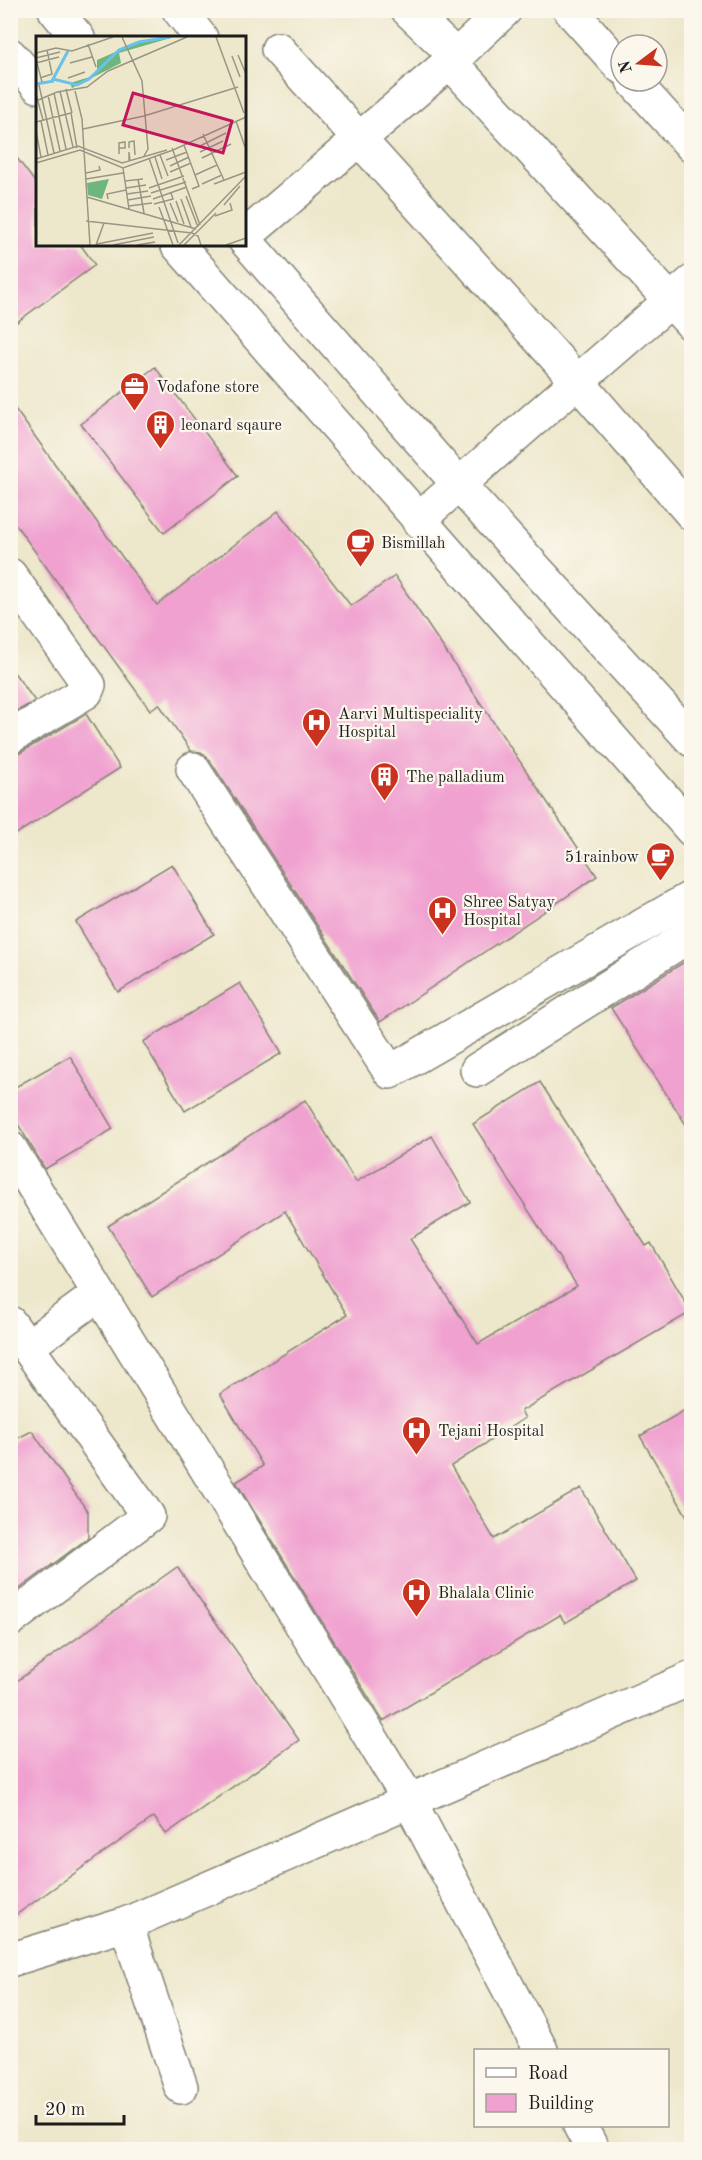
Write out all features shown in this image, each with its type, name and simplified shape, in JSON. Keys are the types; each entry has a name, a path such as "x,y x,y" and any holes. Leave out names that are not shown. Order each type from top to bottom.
{"street":[{"path":"55,10 76,36"},
{"path":"179,10 199,36"},
{"path":"408,10 685,302 577,381 418,520"},
{"path":"246,236 453,59 505,10"},
{"path":"570,10 609,54"},
{"path":"278,49 577,381 692,514"},
{"path":"10,55 36,84"},
{"path":"644,93 692,146"},
{"path":"246,240 459,485 692,740"},
{"path":"179,246 692,830"},
{"path":"10,575 89,685 86,692 10,737"},
{"path":"193,769 390,1072 692,897"},
{"path":"477,1070 692,934"},
{"path":"10,1148 409,1800 540,2049"},
{"path":"10,1620 148,1516 19,1334 99,1294"},
{"path":"10,1960 126,1924 692,1678"},
{"path":"126,1924 181,2087"},
{"path":"581,2127 593,2150"}],"building":[{"path":"10,149 36,183 36,246 81,246 95,265 10,327"},
{"name":"leonard sqaure","path":"155,367 238,476 164,533 81,424"},
{"name":"The palladium","path":"10,402 157,605 278,511 351,606 395,576 597,876 380,1022 209,759 201,752 191,751 159,704 150,710 10,517"},
{"path":"10,667 35,701 10,715"},
{"path":"86,714 120,768 10,838 10,756 20,753"},
{"path":"172,864 214,934 118,992 76,922"},
{"path":"692,957 692,1134 611,1008"},
{"path":"240,983 282,1053 185,1111 143,1042"},
{"path":"70,1056 113,1129 45,1169 10,1111 10,1090"},
{"path":"540,1082 646,1246 651,1243 691,1312 521,1411 525,1418 451,1466 494,1539 581,1488 636,1581 565,1623 560,1615 383,1721 236,1482 263,1466 220,1394 347,1315 285,1211 152,1297 108,1226 305,1100 356,1182 432,1136 470,1202 410,1239 478,1344 577,1286 473,1124"},
{"path":"692,1406 692,1525 640,1436"},
{"path":"32,1431 88,1512 88,1538 10,1596 10,1442"},
{"path":"177,1567 299,1740 166,1834 154,1817 10,1919 10,1686"}],"place":[{"name":"Vodafone store","path":"135,412"},
{"name":"leonard sqaure","path":"160,450"},
{"name":"Bismillah","path":"360,568"},
{"name":"Aarvi Multispeciality Hospital","path":"317,748"},
{"name":"The palladium","path":"385,802"},
{"name":"51rainbow","path":"660,882"},
{"name":"Shree Satyay Hospital","path":"442,936"},
{"name":"Tejani Hospital","path":"417,1456"},
{"name":"Bhalala Clinic","path":"417,1618"}]}
